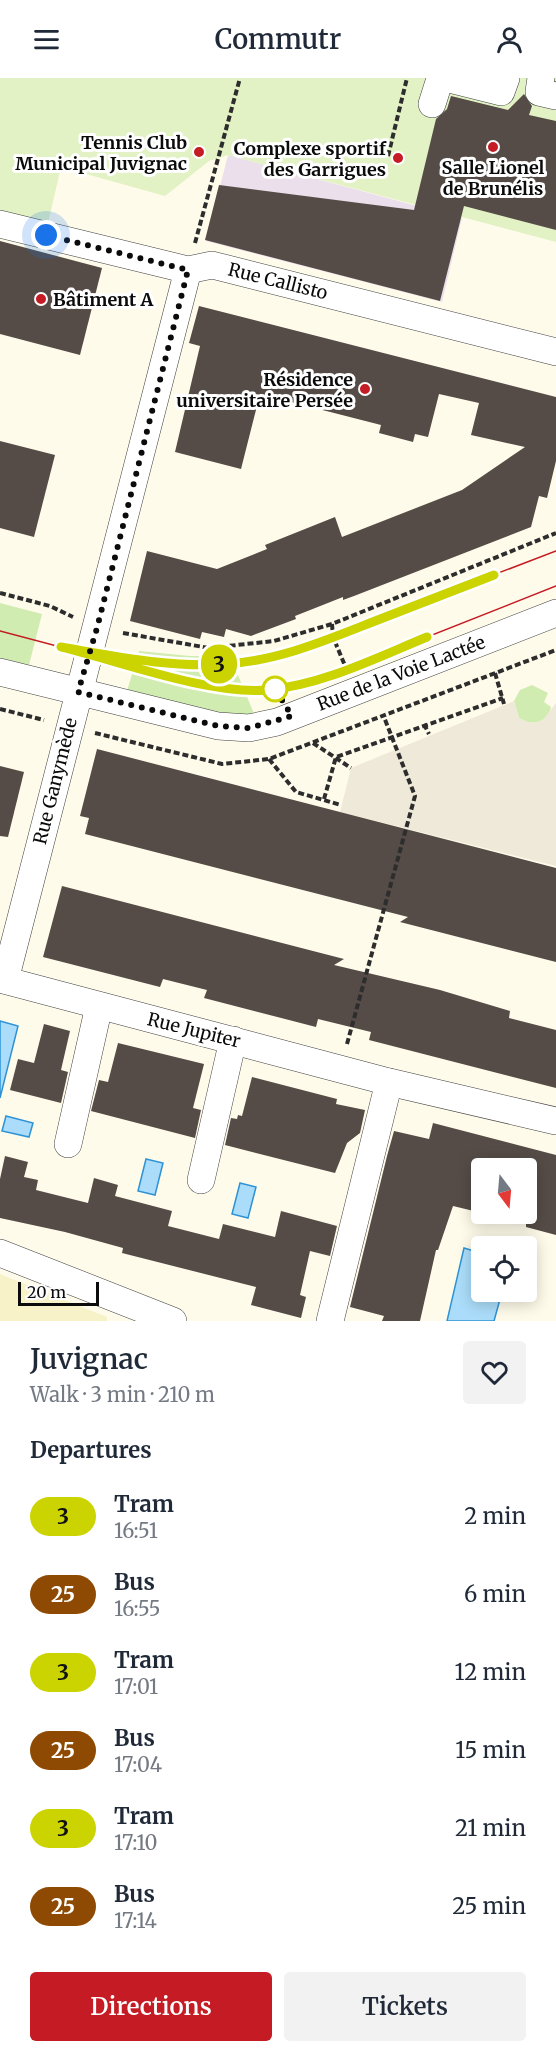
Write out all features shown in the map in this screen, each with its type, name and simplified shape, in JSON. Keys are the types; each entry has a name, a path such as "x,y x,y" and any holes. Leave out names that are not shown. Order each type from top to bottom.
{"street":[{"path":"432,104 439,82 448,79 501,92 506,78"},
{"path":"542,78 539,92 556,96"},
{"name":"Rue Callisto","path":"0,224 188,270 213,265 556,352"},
{"name":"Rue Ganymède","path":"2,979 97,628 188,270"},
{"name":"Rue de la Voie Lactée","path":"0,672 218,726 249,728 277,722 556,613"},
{"name":"Rue Jupiter","path":"2,979 389,1082 556,1121"},
{"path":"68,1144 99,1006"},
{"path":"201,1180 233,1040"},
{"path":"330,1321 389,1082"},
{"path":"0,1253 173,1321"}],"path":[{"path":"188,270 203,206 225,140 240,78"},
{"path":"388,156 407,78"},
{"path":"0,593 50,606 97,628 209,648 274,641 332,624 556,533"},
{"path":"332,624 333,638 343,654 354,692"},
{"path":"83,730 222,764 269,759 556,650"},
{"path":"495,674 504,704"},
{"path":"336,757 391,735 503,698"},
{"path":"0,709 46,721"},
{"path":"340,1068 415,796 384,717"},
{"path":"424,724 429,734"},
{"path":"313,742 351,768"},
{"path":"324,799 336,757"},
{"path":"269,759 296,792 341,805"}],"shaded area":[{"path":"228,155 462,218 442,302 206,241"},
{"path":"514,701 519,718 530,723 542,721 556,703 556,866 340,812 351,768"},
{"path":"0,1274 107,1317 107,1321 0,1321"}],"green space":[{"name":"Tennis Club Municipal Juvignac","path":"0,78 556,78 556,242 228,155 209,161 165,196 61,167 48,223 0,212"},
{"path":"0,603 42,614 29,665 0,658"},
{"path":"139,651 190,656 230,656 255,716 225,716 127,691"},
{"path":"532,685 548,693 544,702 551,707 543,720 534,723 519,718 514,701 520,690"}],"water":[{"path":"0,1021 18,1026 0,1098"},
{"path":"6,1116 33,1123 29,1137 2,1131"},
{"path":"146,1159 163,1163 155,1195 138,1191"},
{"path":"240,1183 256,1187 248,1218 232,1214"},
{"path":"464,1248 471,1250 471,1302 499,1302 494,1321 447,1321"}],"building":[{"path":"524,94 532,106 529,115 556,121 556,230 464,206 440,301 205,240 219,185 414,210 436,119 447,109 451,96 508,110"},
{"name":"Bâtiment A","path":"0,241 102,268 80,355 0,334"},
{"path":"199,306 556,397 556,461 547,498 539,496 531,527 343,600 343,597 295,616 296,619 251,636 226,629 224,637 202,632 200,639 130,621 147,551 217,569 267,549 265,545 335,517 342,537 462,490 525,447 471,435 479,403 439,394 428,437 415,434 413,442 379,433 381,425 260,394 241,469 175,452 200,346 189,343"},
{"path":"0,441 55,455 34,537 0,528"},
{"path":"97,749 556,868 556,962 400,922 408,917 85,834 89,818 80,816"},
{"path":"0,766 24,772 8,837 0,836"},
{"path":"62,886 344,959 334,965 440,990 510,1011 509,1018 556,1030 556,1088 369,1040 371,1032 318,1019 316,1027 204,998 207,990 163,979 160,987 43,957"},
{"path":"44,1024 70,1031 61,1070 68,1072 61,1103 10,1090 18,1059 34,1063"},
{"path":"118,1043 204,1064 193,1108 201,1110 195,1138 91,1111 99,1080 108,1082"},
{"path":"252,1077 337,1099 336,1104 365,1110 360,1133 347,1143 335,1173 225,1145 231,1118 237,1119 238,1115 242,1116"},
{"path":"433,1123 556,1155 556,1235 526,1227 526,1224 537,1224 537,1158 471,1158 471,1210 453,1206 438,1250 436,1250 420,1321 382,1321 384,1316 350,1307 387,1156 394,1131 429,1139"},
{"path":"5,1156 28,1162 24,1177 38,1180 36,1190 88,1203 94,1178 118,1185 115,1196 172,1211 168,1226 219,1239 223,1224 275,1237 281,1211 337,1226 330,1256 310,1251 300,1295 306,1297 301,1318 251,1305 256,1287 122,1253 123,1248 65,1232 0,1218 0,1179"}],"tram line":[{"path":"126,657 184,664 224,664 281,656 556,551"},
{"name":"3","path":"427,637 300,685 266,690 235,689 61,647 184,664 224,664 259,660 282,656 319,643 494,575"},
{"path":"0,631 174,677 235,689 266,690 300,685 336,673 556,586"}],"place":[{"name":"Salle Lionel de Brunélis","path":"493,147"},
{"name":"Tennis Club Municipal Juvignac","path":"199,152"},
{"name":"Complexe sportif des Garrigues","path":"398,158"},
{"name":"Bâtiment A","path":"41,299"},
{"name":"Résidence universitaire Persée","path":"365,389"}],"route":[{"path":"46,235 188,270 97,628 78,692 218,726 249,728 292,716 275,689"}]}
